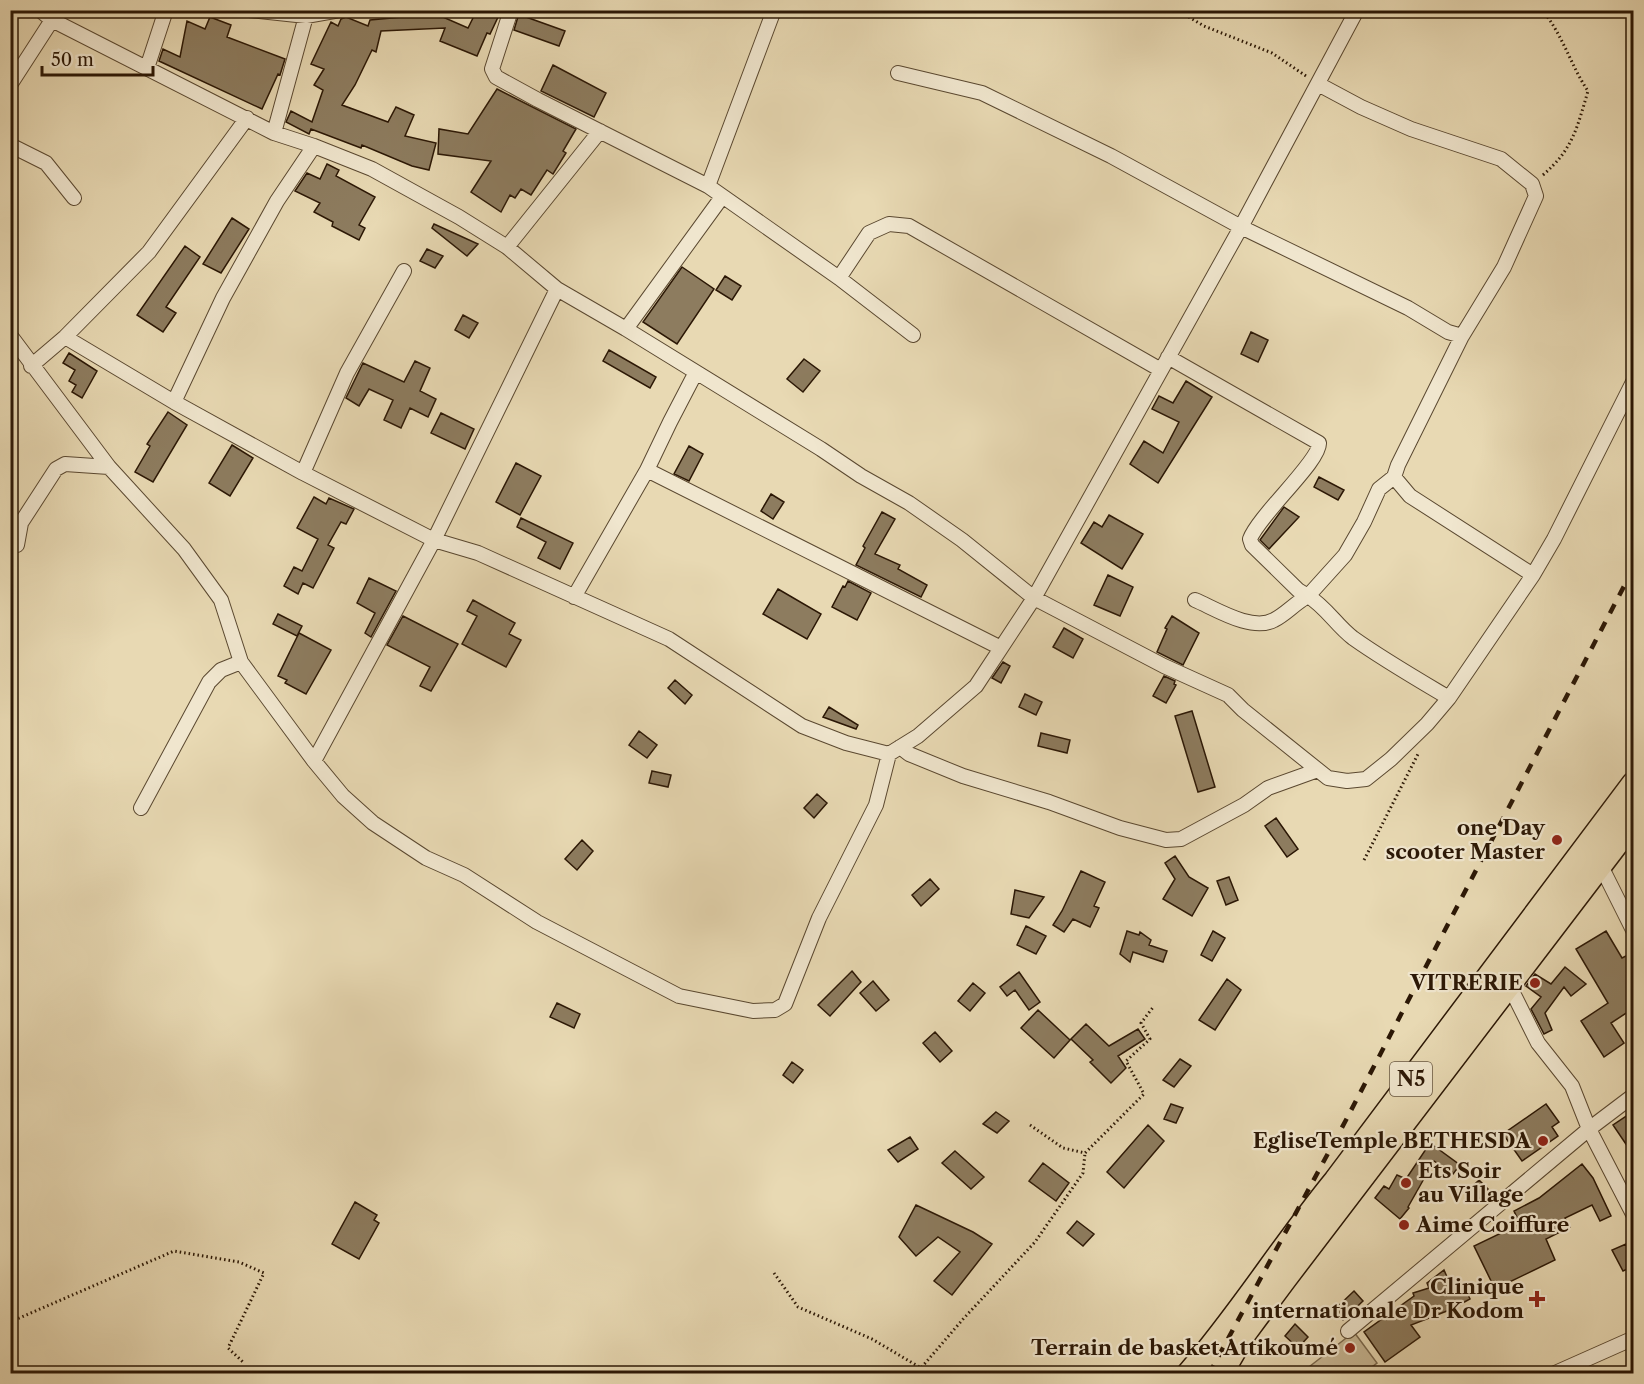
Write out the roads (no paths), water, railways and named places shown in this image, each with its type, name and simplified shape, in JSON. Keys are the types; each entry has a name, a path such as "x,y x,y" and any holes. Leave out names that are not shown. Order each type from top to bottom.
{"highway":[{"name":"N5","path":"1190,1374 1634,784"},
{"name":"N5","path":"1220,1374 1244,1333 1284,1279 1634,820"}],"street":[{"path":"40,10 52,20 274,133 372,169 459,217 507,247 557,289 696,372 861,476 909,503 962,540 1034,598 1164,666 1228,695 1243,710 1328,778 1347,781 1366,779 1391,759 1427,724 1449,698 1533,575 1554,539 1634,380"},
{"path":"147,68 166,10"},
{"path":"249,10 306,16 340,10"},
{"path":"511,10 492,69 496,77 708,186 839,278 913,335"},
{"path":"708,186 774,10"},
{"path":"10,335 31,366 110,467 184,549 221,600 241,662 314,761 344,796 373,823 426,858 464,875 537,922 679,996 753,1011 775,1010 785,1004 819,918 876,805 894,751 918,736 976,686 1034,598 1241,227 1357,10"},
{"path":"274,133 306,16"},
{"path":"10,84 52,20"},
{"path":"898,73 982,93 1112,156 1241,227 1408,308 1448,332 1462,336"},
{"path":"1195,600 1250,624 1266,625 1296,602 1308,596 1345,555 1379,489 1394,477 1462,336 1504,267 1536,196 1532,184 1501,159 1411,129 1361,107 1318,84"},
{"path":"31,366 65,337 149,252 247,118"},
{"path":"507,247 600,132"},
{"path":"10,145 46,163 74,198"},
{"path":"174,402 223,298 277,201 314,146"},
{"path":"626,329 722,197"},
{"path":"839,278 869,233 889,224 909,226 1161,370"},
{"path":"303,473 347,373 404,271"},
{"path":"314,761 434,540 557,289"},
{"path":"65,337 174,402 303,473 434,540 478,554 669,639 802,726 846,743 909,754 963,776 1049,802 1120,828 1166,840 1181,839 1245,805 1268,788 1318,770"},
{"path":"1168,357 1319,443 1320,448 1314,457 1275,502 1250,539 1252,545 1298,590 1318,602 1351,636 1395,666 1449,698"},
{"path":"574,597 647,470 696,372"},
{"path":"17,545 21,522 56,469 65,464 110,467"},
{"path":"647,470 1001,648"},
{"path":"1394,477 1410,496 1533,575"},
{"path":"141,808 209,682 221,670 241,662"},
{"path":"1600,864 1634,932"},
{"path":"1509,986 1538,1043 1572,1086 1589,1129 1634,1216"},
{"path":"1348,1331 1589,1129 1634,1095"},
{"path":"1553,1374 1634,1338"}],"railway":[{"path":"1209,1374 1346,1120 1634,567"}],"place":[{"name":"one Day scooter Master","path":"1557,840"},
{"name":"VITRERIE","path":"1535,983"},
{"name":"EgliseTemple BETHESDA","path":"1543,1141"},
{"name":"Ets Soir au Village","path":"1406,1183"},
{"name":"Aime Coiffure","path":"1404,1225"},
{"name":"Clinique internationale Dr Kodom","path":"1537,1299"},
{"name":"Terrain de basket Attikoumé","path":"1350,1348"}]}
